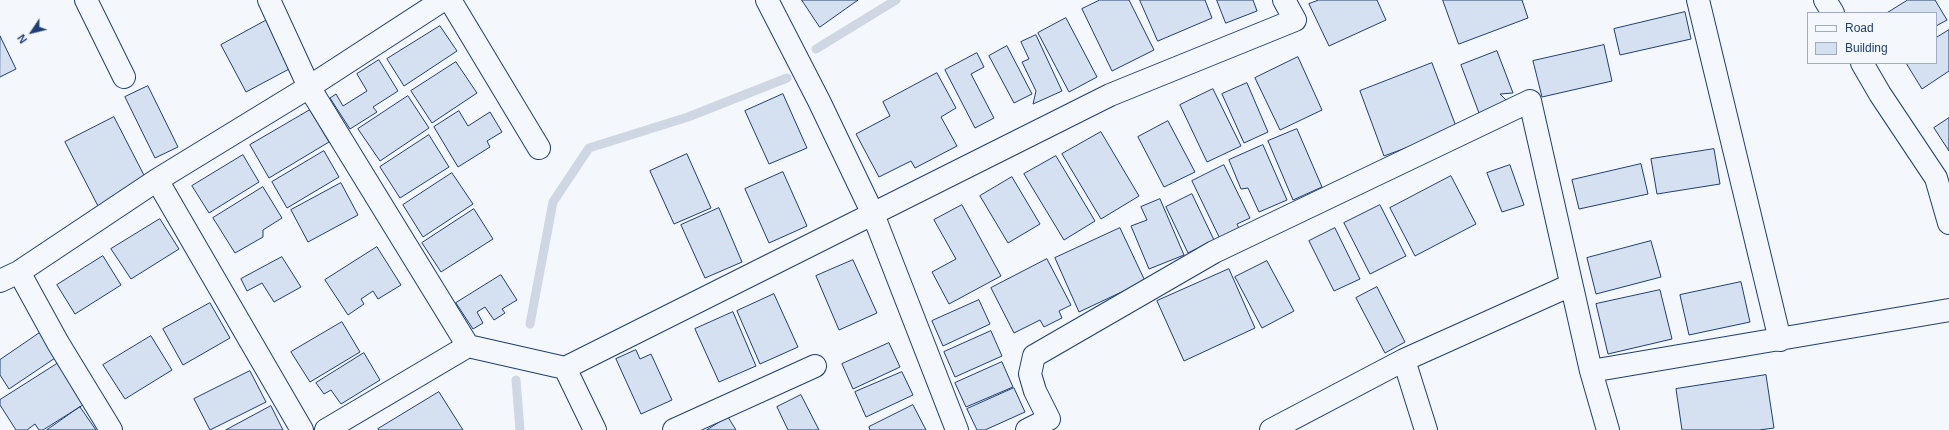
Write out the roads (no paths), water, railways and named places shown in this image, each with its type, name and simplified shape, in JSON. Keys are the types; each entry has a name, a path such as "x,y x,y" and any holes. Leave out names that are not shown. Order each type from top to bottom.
{"street":[{"path":"86,0 124,77"},
{"path":"269,0 309,86 468,346"},
{"path":"111,430 58,343 9,276 157,180 309,86 443,0"},
{"path":"450,0 540,148"},
{"path":"767,0 819,101 873,214 957,430"},
{"path":"326,430 468,346 566,368 1110,95 1295,20 1284,0"},
{"path":"1698,0 1780,340"},
{"path":"1826,0 1832,12"},
{"path":"1863,64 1880,94 1936,178 1949,223"},
{"path":"1027,430 1054,424 1035,391 1030,374 1034,356 1214,252 1530,101 1591,371 1608,430"},
{"path":"157,180 302,430"},
{"path":"1271,430 1404,360 1571,285"},
{"path":"1591,371 1949,310"},
{"path":"1404,360 1426,430"},
{"path":"674,430 815,366"},
{"path":"566,368 595,430"}],"waterway":[{"path":"816,49 896,0"},
{"path":"530,324 553,202 589,148 688,117 787,78"},
{"path":"516,380 520,430"}]}
